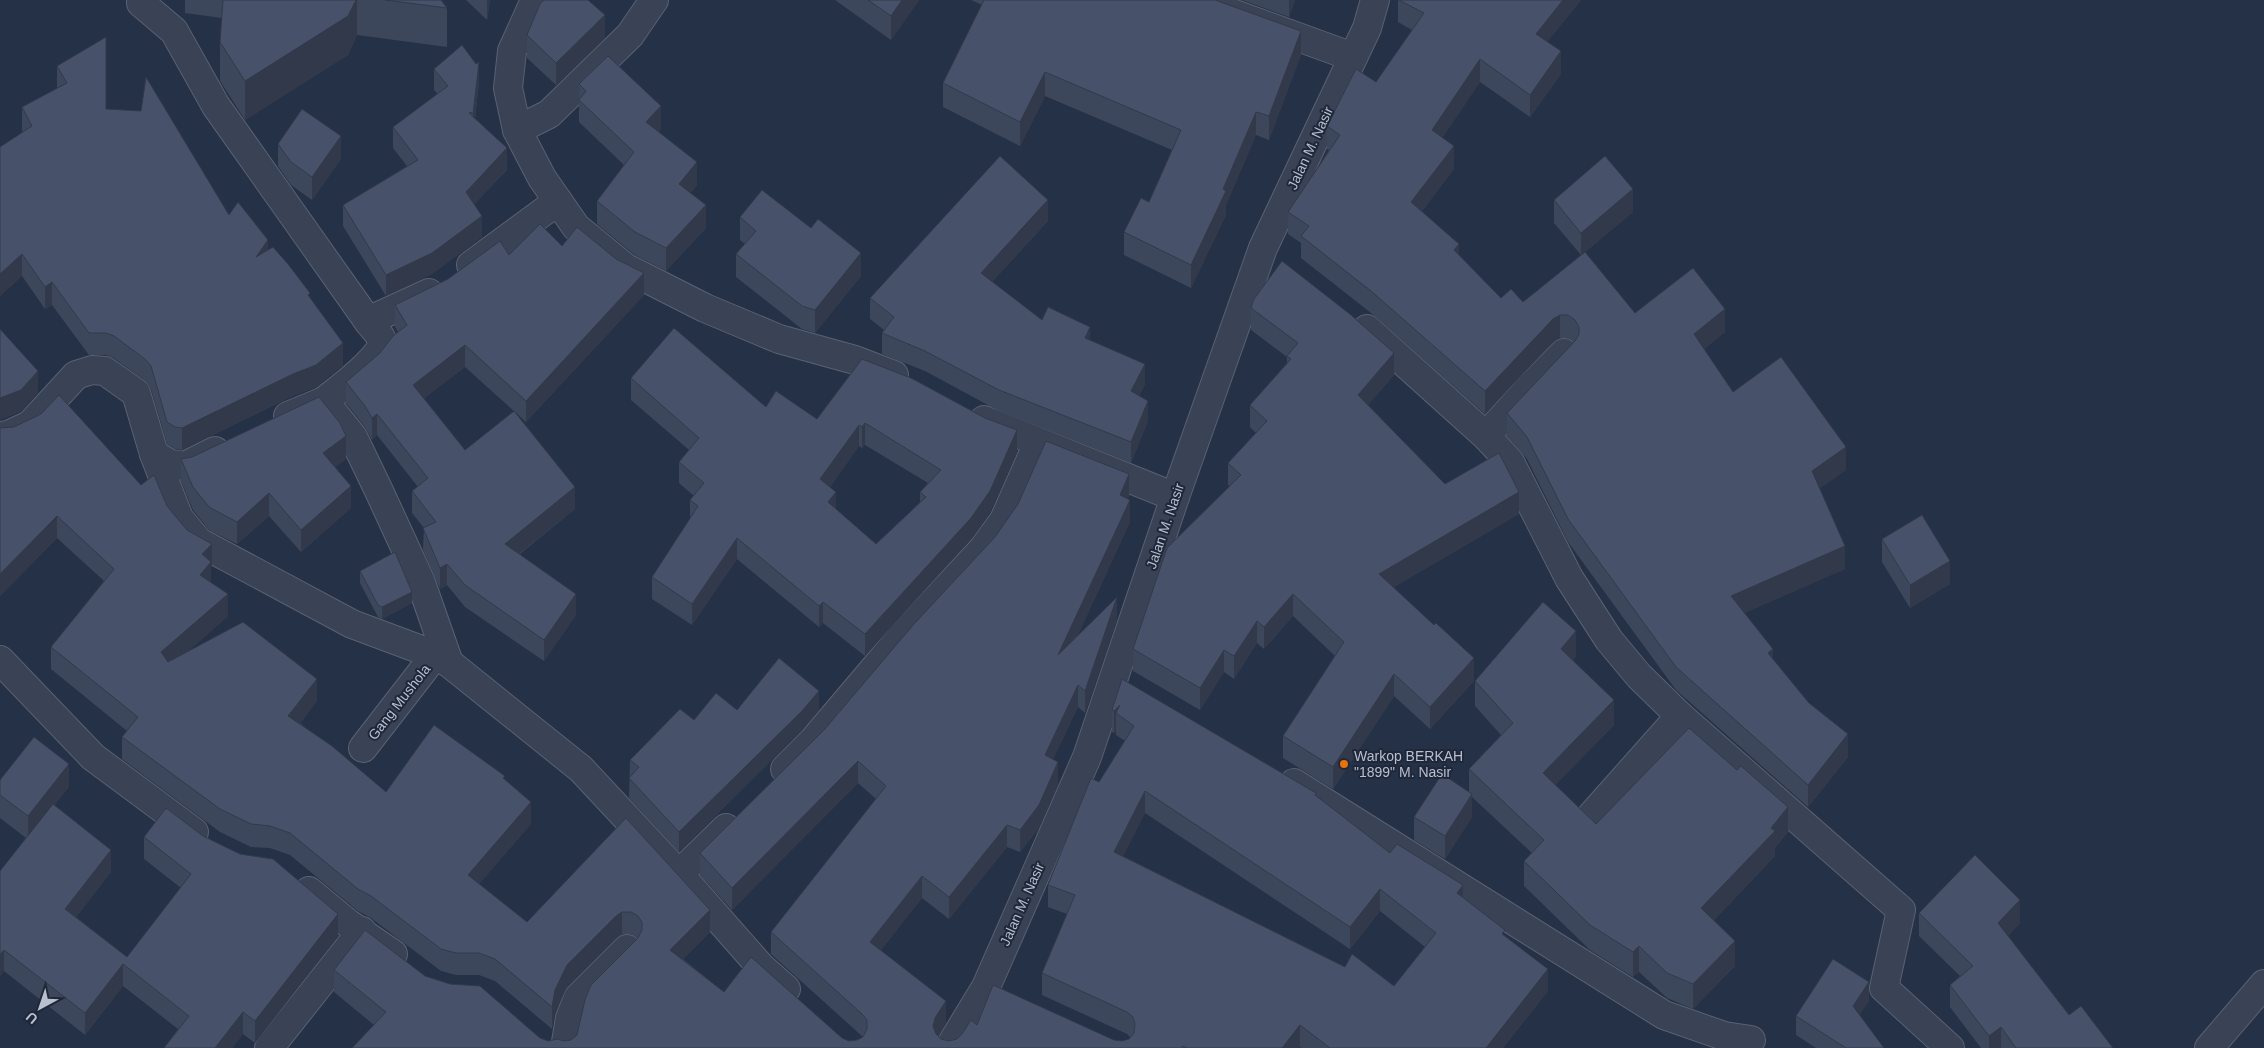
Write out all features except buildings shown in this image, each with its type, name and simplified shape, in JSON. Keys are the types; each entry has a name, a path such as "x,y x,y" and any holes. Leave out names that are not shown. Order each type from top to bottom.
{"street":[{"path":"141,0 141,3 150,13 174,31 216,106 382,340 382,349 374,358 324,402 265,427"},
{"path":"535,0 512,51 508,88 517,130 542,178 576,227 626,268 705,308 779,339 854,360 918,385"},
{"path":"517,130 550,114 630,35 654,0"},
{"path":"1196,0 1352,57"},
{"name":"Jalan M. Nasir","path":"949,1048 986,987 1087,757 1175,497 1263,248 1367,28 1375,0"},
{"path":"368,321 413,302 450,280 558,201"},
{"path":"1263,248 1286,266"},
{"path":"1346,313 1486,436 1510,462 1569,578 1609,640 1639,676 1680,716 1901,910 1884,988 1950,1048"},
{"path":"1486,436 1564,353"},
{"path":"0,436 8,435 30,425 76,375 92,370 105,371 136,393 154,454 179,518 199,542 352,624 442,659 581,769 679,874 761,967 803,1004"},
{"path":"324,402 352,437 420,580 442,659"},
{"path":"959,407 992,425 1175,497"},
{"path":"154,454 170,464 185,466 238,440"},
{"path":"767,788 813,741 902,636 983,549 1004,520 1038,443"},
{"name":"Gang Mushola","path":"363,748 442,659"},
{"path":"0,660 93,757 212,845"},
{"path":"1113,678 1138,693"},
{"path":"1592,815 1680,716"},
{"path":"1274,772 1664,1015 1724,1036 1751,1040"},
{"path":"679,874 747,808"},
{"path":"292,877 349,924 410,967"},
{"path":"269,1048 362,932"},
{"path":"553,1046 570,1018 578,998 626,949"},
{"path":"2209,1048 2264,984"},
{"path":"986,987 1013,999"}],"place":[{"name":"Warkop BERKAH \"1899\" M. Nasir","path":"1344,764"}]}
